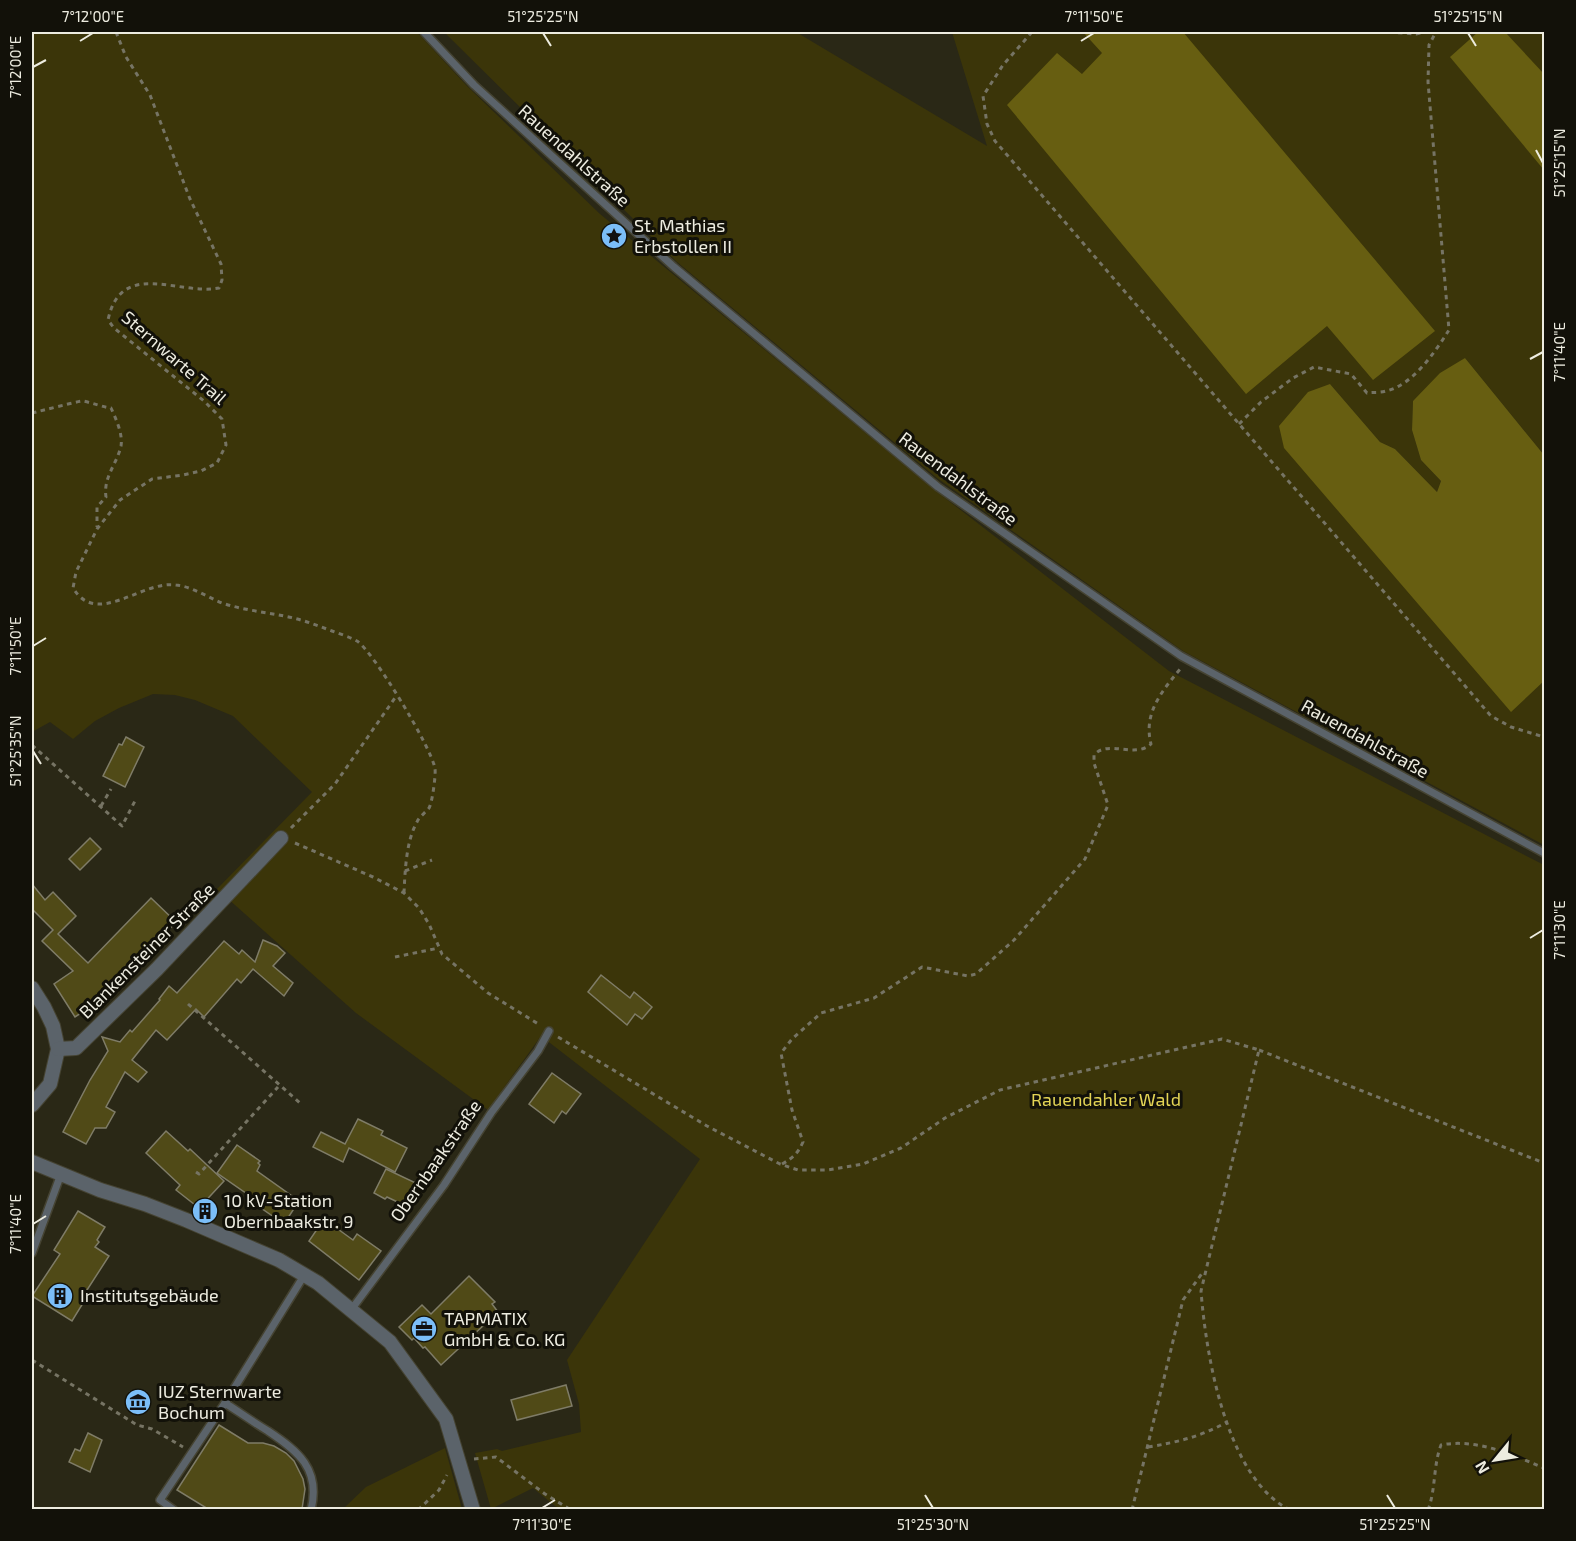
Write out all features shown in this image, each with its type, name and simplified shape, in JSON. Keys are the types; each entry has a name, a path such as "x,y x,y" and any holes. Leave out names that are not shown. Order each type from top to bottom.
{"street":[{"name":"Blankensteiner Straße","path":"58,1049 75,1048 261,870 281,838"},
{"path":"32,988 53,1026 58,1049 50,1084 32,1105"},
{"path":"32,1162 186,1220 279,1260 305,1274 351,1310 390,1342 446,1419 473,1509"}],"lane":[{"name":"Rauendahlstraße","path":"424,32 474,85 674,267 928,479 1188,660 1545,853"},
{"name":"Obernbaakstraße","path":"351,1310 444,1185 491,1113 538,1051 549,1031"},
{"path":"32,1253 61,1174"},
{"path":"174,1509 160,1500 225,1403 305,1274"},
{"path":"225,1403 292,1447 305,1462 312,1479 314,1497 310,1509"}],"path":[{"name":"Sternwarte Trail","path":"116,32 126,57 150,95 190,199 221,264 222,280 219,288 209,290 161,283 144,284 128,289 114,303 108,320 114,328 187,387 222,419 226,445 217,463 201,471 152,478 120,500 97,529 75,572 73,588 79,599 92,604 103,604 159,585 175,584 193,589 222,603 307,622 358,642 370,655 397,695 425,744 435,768 430,806 417,822 406,859 404,893"},
{"path":"1032,32 1003,65 983,96 987,124 995,141 1491,716 1511,727 1545,737"},
{"path":"1389,32 1416,34 1424,32"},
{"path":"1239,424 1261,402 1293,378 1314,367 1351,374 1367,393 1387,391 1411,378 1433,356 1449,330 1428,82 1429,45 1436,32"},
{"path":"32,413 52,410 81,401 111,408 122,445 104,487 106,497 97,507 97,529"},
{"path":"780,1164 792,1158 800,1150 803,1142 792,1110 781,1053 786,1045 821,1013 874,998 922,967 968,976 976,974 1014,940 1084,859 1108,805 1094,763 1094,754 1104,748 1140,750 1151,744 1151,712 1159,695 1188,660"},
{"path":"397,695 335,784 281,838 373,877 404,893 419,908 429,924 442,954 488,993 708,1126 780,1164 798,1170 828,1170 863,1164 901,1148 945,1118 1000,1090 1222,1039 1259,1050 1545,1163"},
{"path":"32,745 122,826 136,799"},
{"path":"101,806 111,789"},
{"path":"405,871 432,860"},
{"path":"395,957 439,948"},
{"path":"188,1004 300,1103"},
{"path":"1259,1050 1201,1291 1203,1318 1217,1389 1227,1422 1250,1472 1266,1490 1290,1509"},
{"path":"196,1172 199,1174 279,1086"},
{"path":"1132,1509 1183,1300 1204,1271"},
{"path":"32,1360 137,1425 152,1429 172,1441"},
{"path":"1148,1447 1186,1441 1227,1422"},
{"path":"1428,1509 1434,1492 1437,1457 1442,1445 1456,1442 1471,1444 1545,1467"},
{"path":"418,1509 439,1490 449,1470 459,1462 496,1457 545,1494 571,1509"}],"green space":[{"name":"Rauendahler Wald","path":"32,32 417,32 467,86 600,214 936,491 1169,671 1544,865 1544,1509 560,1510 533,1488 491,1509 475,1453 497,1449 502,1451 581,1432 579,1404 567,1360 700,1159 541,1036 488,1110 356,1013 217,889 312,792 233,716 195,700 175,695 153,694 95,721 73,739 50,722 32,732"},
{"path":"444,32 796,32 987,146 952,32 1544,32 1544,455 1465,358 1413,401 1412,430 1421,460 1441,481 1437,492 1395,449 1380,442 1330,384 1511,711 1544,681 1544,845 1183,651 937,478 677,262"},
{"path":"445,1448 462,1509 343,1509 366,1487"}],"shaded area":[{"path":"1083,32 1183,32 1435,331 1373,380 1327,326 1246,394 1007,105 1057,53 1082,74 1102,53"},
{"path":"1478,32 1505,32 1544,74 1544,170 1450,57"},
{"path":"1465,358 1544,455 1544,681 1511,712 1284,448 1279,426 1308,392 1330,384 1380,442 1395,449 1437,492 1441,481 1421,460 1412,430 1413,401 1440,373"}],"building":[{"path":"126,737 144,747 125,787 103,776 119,744 122,745"},
{"path":"90,838 101,849 80,870 69,859"},
{"path":"32,884 45,900 53,892 76,916 58,934 88,963 151,898 176,922 107,996 75,1017 54,984 73,971 42,941 53,930 32,909"},
{"path":"263,940 277,946 285,953 273,966 293,983 284,996 253,969 241,983 237,979 204,1017 196,1009 167,1040 156,1030 132,1060 147,1072 138,1082 125,1072 106,1107 115,1112 106,1128 95,1128 86,1144 63,1132 108,1051 102,1037 120,1042 160,1000 169,986 177,993 224,941 239,954 242,950 255,962"},
{"path":"601,975 630,998 634,992 652,1007 642,1019 635,1014 627,1025 588,992"},
{"path":"552,1073 581,1094 566,1114 562,1111 554,1123 529,1104"},
{"path":"358,1119 383,1131 381,1135 407,1148 395,1172 349,1148 343,1162 313,1147 321,1132 345,1144"},
{"path":"166,1131 188,1151 190,1149 224,1181 199,1208 176,1190 180,1185 146,1153"},
{"path":"237,1145 260,1161 257,1171 299,1201 284,1224 261,1208 263,1205 217,1173"},
{"path":"386,1169 418,1184 410,1208 374,1193"},
{"path":"78,1211 105,1227 95,1247 109,1256 85,1293 88,1295 72,1321 32,1296 60,1254 54,1250"},
{"path":"324,1219 353,1240 357,1234 381,1251 359,1280 309,1241"},
{"path":"469,1276 495,1302 492,1304 498,1312 441,1365 425,1347 423,1348 414,1338 412,1340 399,1327 422,1305 431,1314"},
{"path":"566,1385 572,1406 517,1420 511,1400"},
{"path":"219,1425 248,1443 274,1446 294,1461 305,1489 302,1509 208,1509 177,1490"},
{"path":"88,1433 102,1440 90,1472 69,1462 75,1449 80,1451"}],"place":[{"name":"St. Mathias Erbstollen II","path":"614,236"},
{"name":"10 kV-Station Obernbaakstr. 9","path":"205,1211"},
{"name":"Institutsgebäude","path":"60,1296"},
{"name":"TAPMATIX GmbH & Co. KG","path":"424,1329"},
{"name":"IUZ Sternwarte Bochum","path":"138,1402"}]}
